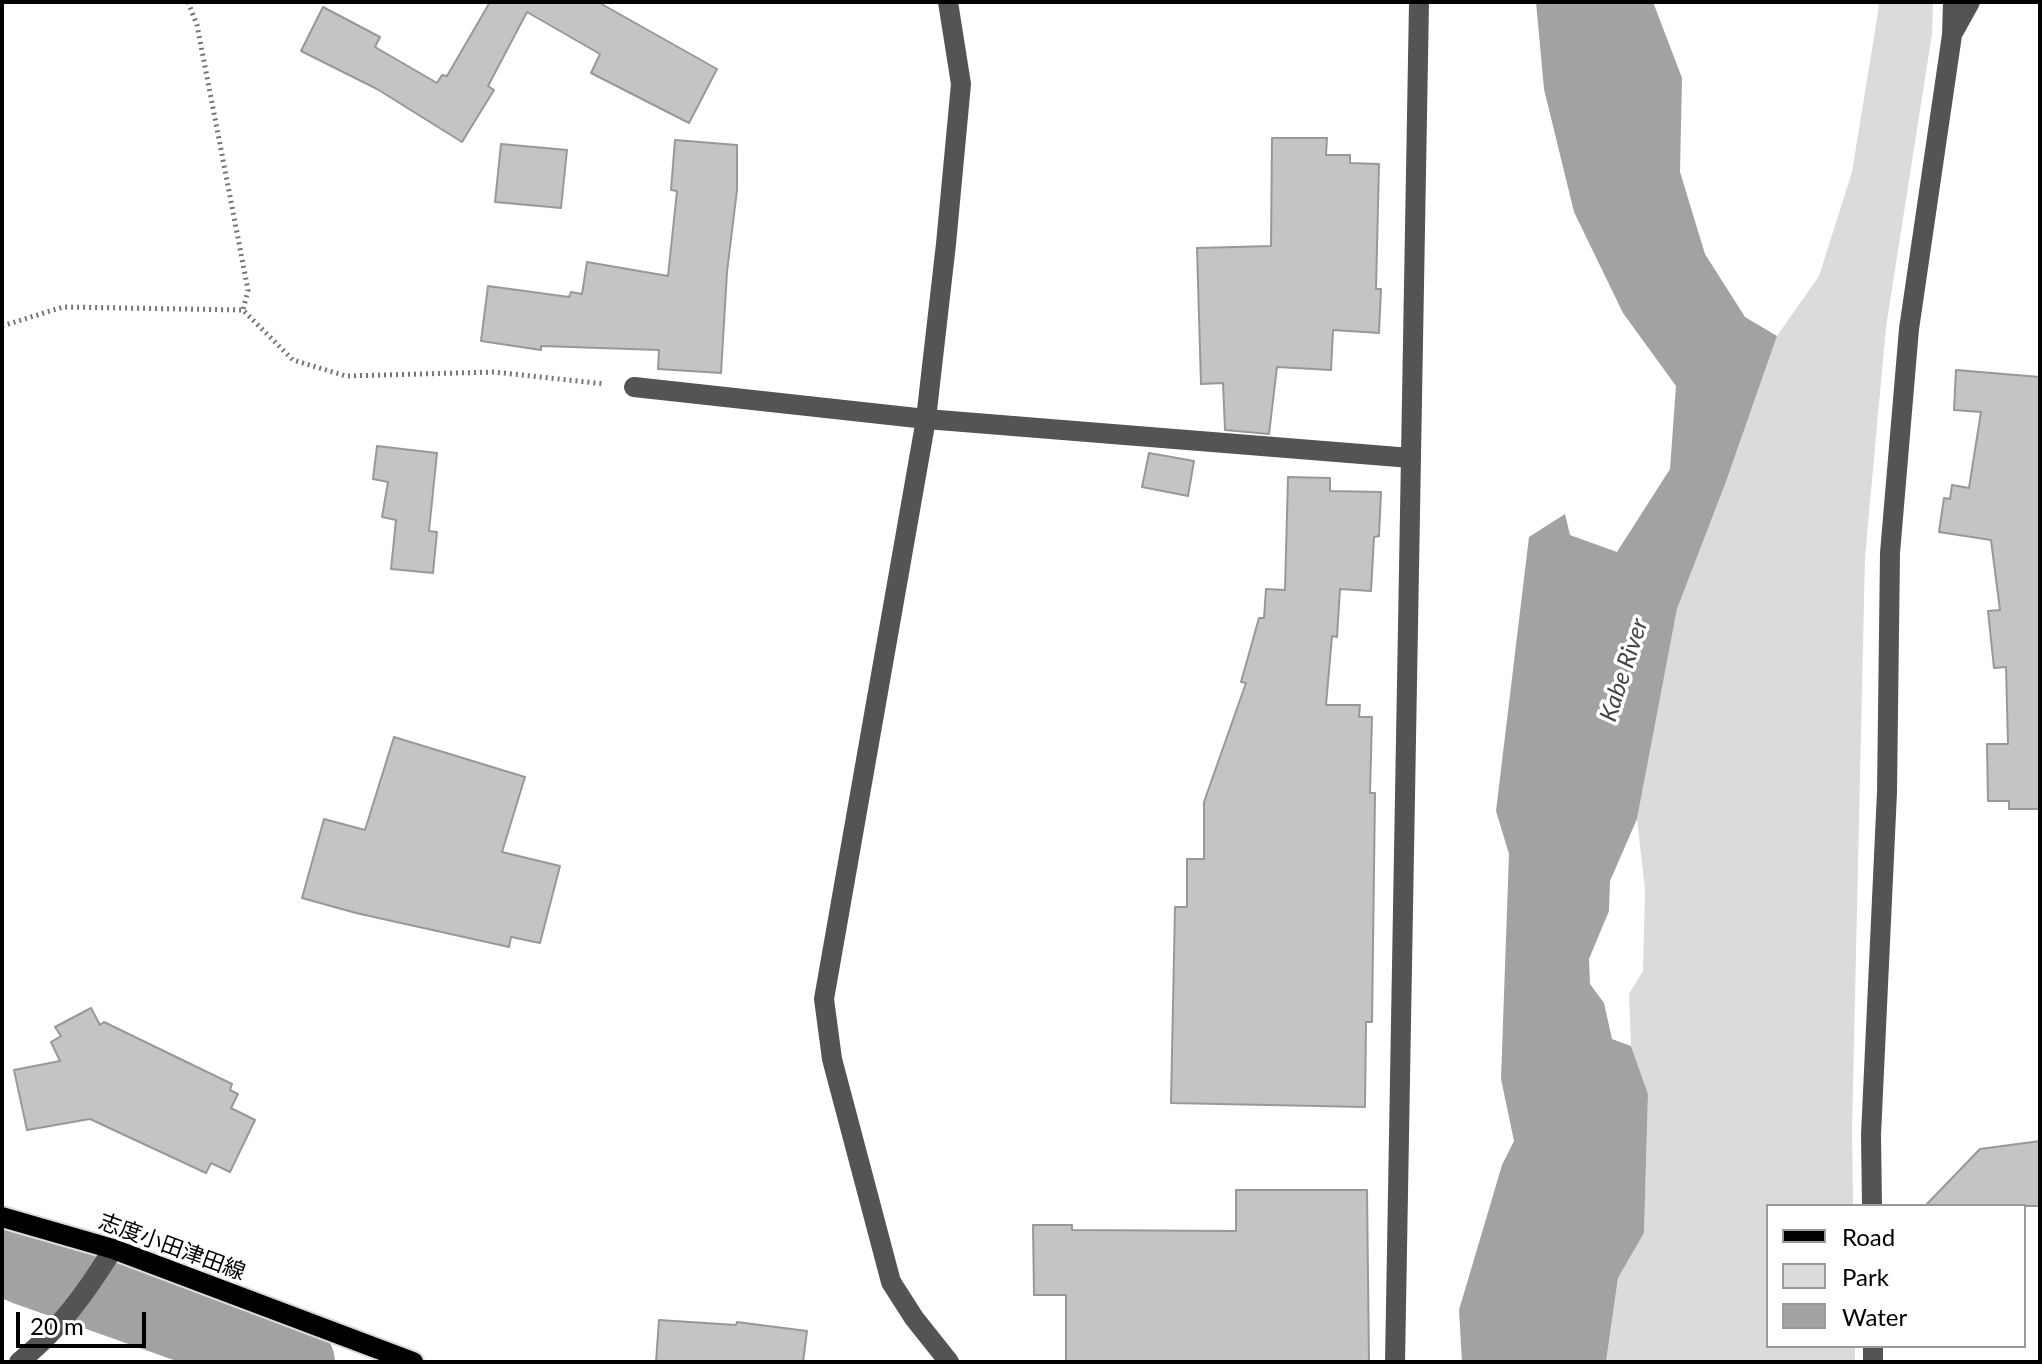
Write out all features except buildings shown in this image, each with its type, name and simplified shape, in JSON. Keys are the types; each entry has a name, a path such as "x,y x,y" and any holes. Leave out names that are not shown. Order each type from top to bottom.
{"main road":[{"name":"志度小田津田線","path":"2,1217 113,1249 413,1362"}],"street":[{"path":"948,2 961,84 926,419 824,999 832,1059 891,1282 914,1318 949,1362"},
{"path":"1395,1362 1419,2"},
{"path":"1872,1204 1871,1135 1887,792 1890,553 1909,329 1952,35 1953,2"},
{"path":"1952,35 1970,2"},
{"path":"634,387 926,419 1411,458"},
{"path":"19,1362 46,1340 81,1301 113,1249"}],"path":[{"path":"188,2 197,25 248,290 243,310"},
{"path":"2,326 63,307 243,310 293,360 346,376 494,372 634,387"}],"green space":[{"path":"1877,2 1933,2 1932,34 1886,327 1865,557 1853,1204 1766,1204 1766,1348 1855,1348 1855,1362 1606,1362 1618,1278 1644,1233 1648,1094 1631,1046 1629,994 1643,971 1645,890 1637,819 1677,609 1726,483 1777,336 1819,276 1852,172 1879,6"}],"water":[{"name":"Kabe River","path":"1536,2 1653,2 1682,78 1680,172 1705,254 1745,317 1777,336 1677,609 1637,819 1610,881 1609,911 1589,959 1590,984 1604,1003 1612,1039 1631,1046 1648,1094 1644,1233 1618,1278 1606,1362 1462,1362 1459,1310 1502,1165 1514,1141 1501,1079 1509,854 1496,811 1529,537 1565,514 1570,535 1617,552 1670,469 1676,386 1623,313 1574,212 1544,89"}],"waterway":[{"path":"2,1256 296,1362"}]}
